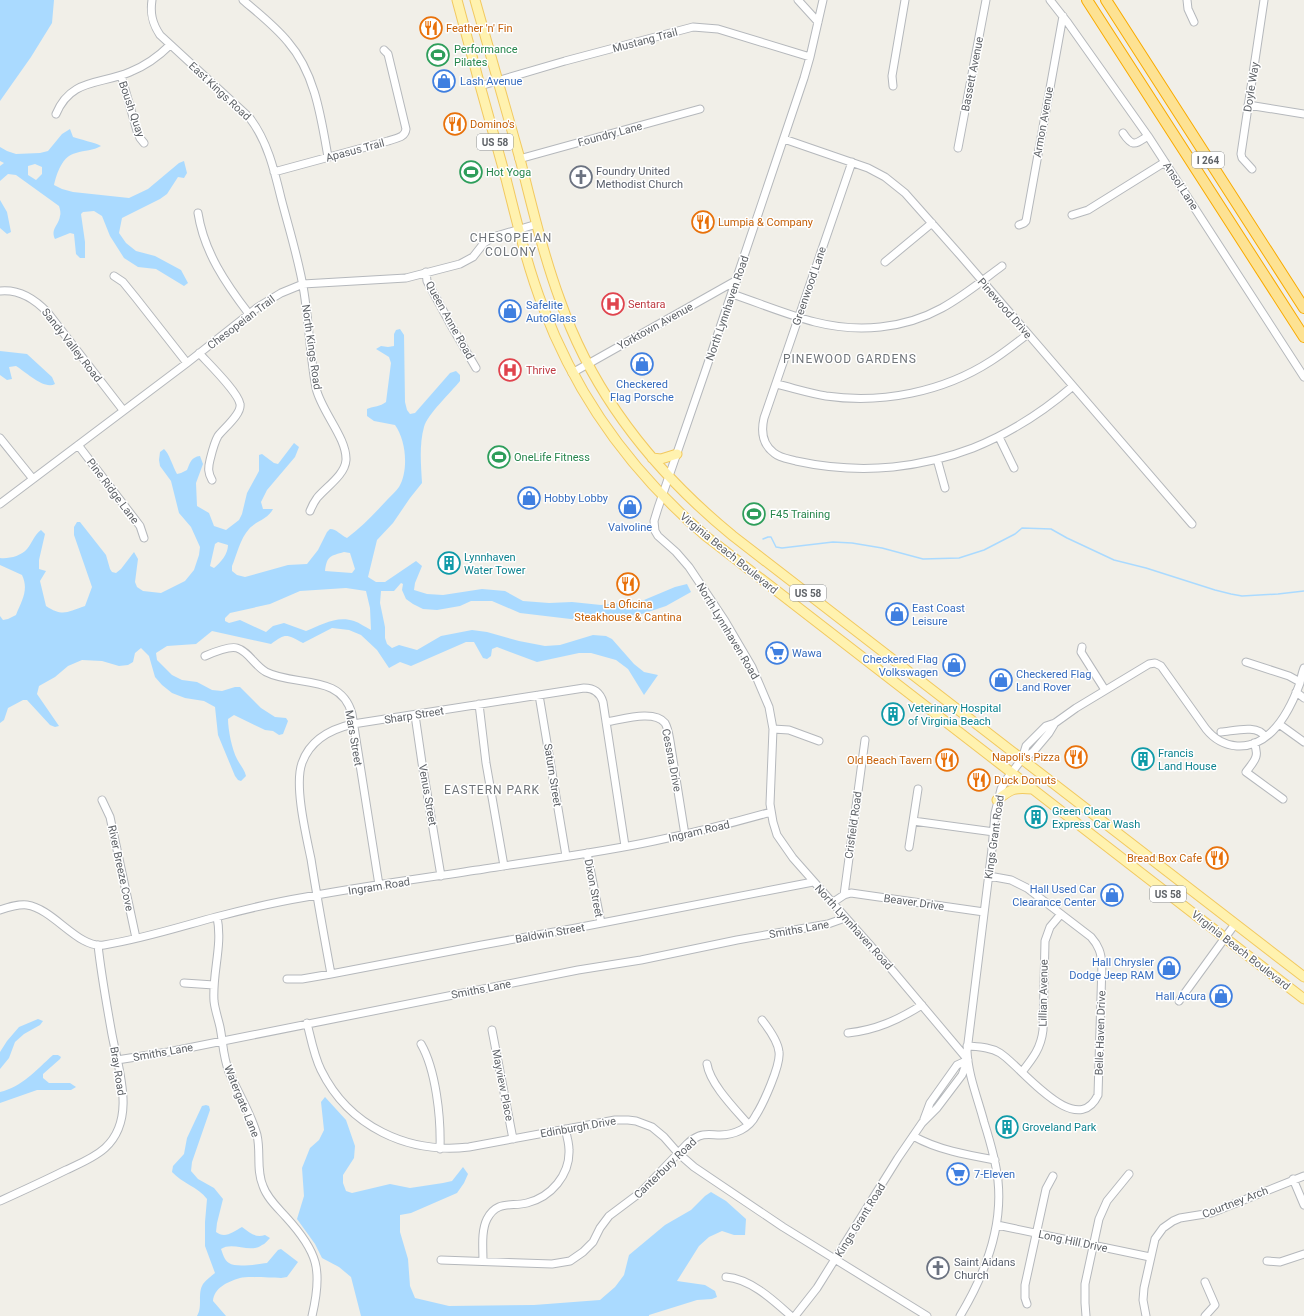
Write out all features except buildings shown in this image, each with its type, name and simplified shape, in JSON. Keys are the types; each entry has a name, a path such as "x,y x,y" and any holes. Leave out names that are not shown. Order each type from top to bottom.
{"highway":[{"name":"I 264","path":"1086,0 1304,337"},
{"name":"I 264","path":"1106,0 1304,308"}],"main road":[{"name":"Virginia Beach Boulevard","path":"457,0 519,228 543,307 572,373 610,434 636,467 662,496 707,537 1304,999"},
{"name":"Virginia Beach Boulevard","path":"475,0 559,299 588,363 616,410 652,458 708,515 1304,977"},
{"path":"652,458 661,459 677,454"},
{"path":"784,597 795,583"},
{"path":"997,800 1015,788 1032,789"}],"street":[{"name":"East Kings Road","path":"152,0 152,21 160,34 170,46 211,81 249,117 260,133 274,172 303,284"},
{"path":"243,0 288,41 304,64 317,104 328,157"},
{"path":"798,0 818,22"},
{"name":"North Lynnhaven Road","path":"822,0 810,57 732,294 662,496 654,521 655,531 689,568 735,637 752,667 763,692 769,707 773,728 771,812 777,835 813,882 922,1005 968,1060 995,1160 999,1194 997,1225 992,1247 960,1316"},
{"path":"893,86 892,76 905,0"},
{"name":"Bassett Avenue","path":"958,148 986,0"},
{"name":"Ansol Lane","path":"1050,0 1148,136 1304,377"},
{"path":"1187,0 1188,9 1194,22"},
{"name":"Doyle Way","path":"1252,169 1242,158 1241,154 1264,0"},
{"name":"Armon Avenue","path":"1019,225 1022,225 1026,221 1062,16"},
{"name":"Mustang Trail","path":"480,86 693,27 709,27 718,29 810,57"},
{"path":"56,114 63,100 83,86 121,75 142,66 170,46"},
{"name":"Apasus Trail","path":"274,172 403,136 406,130 388,54 384,50"},
{"name":"Boush Quay","path":"121,75 137,131 144,143"},
{"path":"1248,105 1304,114"},
{"name":"Foundry Lane","path":"519,159 700,109"},
{"path":"1123,133 1129,142 1133,144 1148,136"},
{"name":"Pinewood Drive","path":"784,139 878,172 896,185 932,223 1192,524"},
{"name":"Greenwood Lane","path":"852,162 762,424 763,438 770,450 781,458 815,465 848,468 894,467 937,459"},
{"path":"1072,214 1088,210 1165,162"},
{"path":"198,213 204,239 216,267 249,314"},
{"path":"885,262 932,223"},
{"name":"Chesopeian Trail","path":"0,504 187,363 249,314 281,293 303,284 406,278 460,264 473,257 484,243 493,237 519,228 537,224"},
{"path":"732,294 815,322 857,328 871,328 914,320 942,308 1002,266"},
{"name":"Queen Anne Road","path":"426,272 427,281 476,368"},
{"path":"114,276 123,282 187,363"},
{"name":"Yorktown Avenue","path":"572,373 736,280"},
{"name":"North Kings Road","path":"303,284 318,371 319,397 340,439 346,459 338,476 317,498 310,511"},
{"name":"Sandy Valley Road","path":"0,291 12,291 27,295 35,300 48,313 123,410"},
{"path":"776,384 812,393 844,398 879,398 915,392 938,386 990,362 1028,334"},
{"path":"199,353 222,377 237,397 240,404 237,415 218,436 214,444 208,468 208,473 212,480"},
{"path":"945,488 937,459 973,448 999,437 1044,410 1073,386"},
{"path":"999,437 1014,468"},
{"path":"0,438 33,479"},
{"name":"Pine Ridge Lane","path":"78,445 140,526 144,538"},
{"path":"1082,647 1081,652 1105,690"},
{"name":"Mars Street","path":"204,656 228,649 238,648 246,653 260,668 272,675 331,688 341,695 346,701 350,709 353,724 379,886"},
{"path":"1246,662 1289,676 1300,682"},
{"name":"Kings Grant Road","path":"795,1316 818,1288 898,1158 922,1122 930,1103 957,1065 968,1060 968,1046 997,800 1003,785 1022,759 1025,748 1046,726 1055,723 1105,690 1152,663 1161,666 1214,738 1221,742 1235,746 1254,744"},
{"path":"1283,800 1246,772 1258,755 1254,744 1265,738 1279,724 1291,705 1304,668"},
{"name":"Sharp Street","path":"331,974 316,896 300,794 299,778 300,766 307,752 321,738 334,730 353,724 479,704 584,688 593,689 602,698 625,846"},
{"path":"1296,692 1304,698"},
{"name":"Saturn Street","path":"539,695 566,856"},
{"path":"479,704 486,763 504,866"},
{"name":"Venus Street","path":"415,715 441,876"},
{"name":"Cessna Drive","path":"606,722 650,715 659,718 665,723 668,728 685,835"},
{"path":"1279,724 1304,742"},
{"path":"773,728 788,730 819,741"},
{"path":"1221,732 1254,729 1262,732 1265,738"},
{"name":"Crisfield Road","path":"844,895 865,740"},
{"path":"909,847 918,789"},
{"name":"River Breeze Cove","path":"102,800 110,817 136,938"},
{"name":"Ingram Road","path":"98,945 157,934 250,908 316,896 587,853 685,835 771,812"},
{"path":"913,821 994,832"},
{"name":"Dixon Street","path":"587,853 601,924"},
{"name":"Belle Haven Drive","path":"968,1046 993,1049 1008,1058 1044,1093 1072,1109 1083,1109 1088,1107 1095,1100 1098,1094 1102,964 1101,954 1096,942 1027,888 1017,882 1002,877 989,876"},
{"name":"Baldwin Street","path":"287,979 302,979 331,974 601,924 813,882"},
{"name":"Beaver Drive","path":"844,895 851,893 984,912"},
{"path":"832,903 844,895"},
{"path":"0,910 22,905 37,908 49,914 63,926 86,941 98,945"},
{"name":"Lillian Avenue","path":"1022,1072 1034,1058 1040,1044 1042,1030 1045,941 1050,927 1061,914"},
{"name":"Watergate Lane","path":"217,917 220,931 214,985 214,1004 228,1070 247,1110 257,1136 260,1179 262,1185 273,1202 302,1234 314,1259 317,1285 312,1316"},
{"name":"Smiths Lane","path":"117,1060 222,1041 578,970 641,960 737,940 828,924 845,918"},
{"path":"1178,1001 1235,924"},
{"name":"Bray Road","path":"0,1201 79,1165 98,1154 111,1142 118,1129 123,1110 122,1086 98,945"},
{"path":"184,983 214,985"},
{"path":"848,1033 865,1031 886,1025 922,1005"},
{"name":"Canterbury Road","path":"441,1260 552,1264 561,1263 576,1258 593,1242 600,1228 609,1216 641,1192 687,1144 699,1136 708,1134 725,1135 741,1130 756,1115 764,1101 778,1062 779,1055 778,1046 762,1020"},
{"name":"Edinburgh Drive","path":"307,1023 312,1044 321,1070 333,1090 350,1109 371,1126 391,1137 416,1145 440,1149 469,1148 615,1120 628,1120 644,1123 658,1131 678,1153 694,1167 783,1227 928,1316"},
{"name":"Mayview Place","path":"492,1030 513,1139"},
{"path":"421,1044 431,1067 440,1117 440,1149"},
{"path":"708,1064 709,1072 714,1083 748,1124"},
{"path":"483,1261 484,1226 491,1213 500,1206 527,1203 536,1200 551,1191 561,1180 569,1158 569,1143 565,1129"},
{"path":"913,1136 934,1145 961,1153 995,1160"},
{"path":"1086,1316 1086,1284 1099,1219 1102,1210 1111,1195 1129,1174"},
{"path":"1027,1304 1025,1298 1025,1284 1046,1188 1053,1176"},
{"name":"Courtney Arch","path":"1146,1316 1143,1291 1154,1239 1163,1228 1180,1218 1211,1213 1293,1179 1304,1176"},
{"path":"1293,1179 1304,1205"},
{"name":"Long Hill Drive","path":"997,1225 1150,1258"},
{"path":"1267,1261 1280,1262 1304,1254"},
{"path":"726,1277 740,1279 746,1282 791,1316"},
{"path":"1205,1282 1215,1305 1205,1316"}],"water":[{"path":"0,0 54,0 52,23 31,57 0,101"},
{"path":"70,129 73,137 101,146 71,155 64,161 54,185 73,192 129,198 148,189 179,163 184,161 187,173 184,178 178,177 167,194 160,199 122,218 119,233 126,243 136,251 155,256 181,270 188,283 184,286 156,269 138,267 124,258 110,236 102,216 94,211 83,212 81,214 85,242 85,258 80,258 76,254 74,234 70,233 55,239 54,230 60,215 59,206 16,175 8,174 0,181 0,166 4,163 0,161 0,147 16,154 40,153 48,151 62,134","holes":["35,164 42,167 42,174 36,180 28,175 28,166"]},
{"path":"0,200 7,212 11,232 7,234 0,228"},
{"path":"400,329 404,335 405,402 407,410 410,414 415,413 450,373 456,371 460,375 460,381 434,410 426,422 422,434 421,448 422,483 393,523 377,540 368,577 376,582 385,582 416,561 422,566 415,583 414,590 427,594 443,595 482,589 505,591 523,601 549,603 572,602 601,605 644,600 675,587 687,584 691,592 666,606 642,614 579,620 520,613 492,601 471,601 460,606 437,610 423,609 406,599 402,590 403,584 401,583 394,591 381,591 380,603 387,644 392,648 399,645 417,650 441,636 472,630 487,632 519,641 545,646 560,645 593,635 606,636 612,639 634,664 644,672 658,675 644,695 628,669 616,660 591,653 579,653 537,662 497,647 492,649 491,656 487,659 483,658 474,642 466,642 411,666 400,662 389,668 377,650 361,635 349,630 332,628 303,643 289,636 283,636 271,644 212,631 196,644 167,646 156,653 157,660 172,675 182,680 197,682 212,690 222,691 240,687 261,708 275,717 286,718 288,721 283,734 279,735 273,731 265,730 234,715 228,719 233,750 246,776 241,781 235,776 218,735 215,707 204,701 185,698 172,693 155,677 149,656 141,648 135,653 133,662 128,665 119,666 102,661 82,660 68,666 55,677 39,686 37,694 59,726 55,727 50,725 27,700 23,700 8,708 4,720 0,723 0,616 3,620 16,615 24,595 25,585 22,575 0,565 0,558 7,558 22,554 41,530 45,534 39,560 39,569 46,571 40,581 46,606 57,611 69,612 85,606 92,587 74,535 74,527 77,522 80,522 106,555 112,572 116,573 121,569 134,552 138,559 135,582 137,587 143,591 161,593 185,581 194,570 200,547 191,527 179,513 171,481 160,466 160,452 164,449 166,451 177,474 187,470 193,459 200,456 203,464 196,483 197,506 209,513 214,526 226,530 239,520 242,514 247,493 259,471 259,455 262,454 274,463 278,464 294,443 299,447 295,457 267,490 261,502 263,509 273,509 268,515 252,526 246,533 237,552 232,566 232,571 237,575 245,577 288,565 307,564 318,550 330,529 335,530 347,538 368,520 393,494 399,487 402,480 405,455 399,431 395,425 374,421 367,416 367,409 386,402 391,363 389,357 376,349 381,346 394,346 394,334 396,330","holes":["218,542 228,545 228,548 224,558 214,568 210,566 215,544","344,552 350,553 355,569 352,573 325,571 328,559","346,588 366,591 370,608 371,630 348,619 335,620 306,631 284,623 273,626 266,632 240,620 229,623 225,621 225,618 230,613 270,604 300,591"]},
{"path":"0,351 27,354 52,377 55,384 46,385 40,383 16,366 9,367 12,379 7,380 0,375"},
{"path":"38,1019 43,1021 40,1025 24,1034 15,1042 9,1058 0,1069 0,1052 7,1041 19,1027"},
{"path":"53,1055 58,1055 61,1057 43,1074 43,1078 49,1083 70,1083 76,1087 71,1090 37,1090 0,1103 0,1092 8,1090 22,1082"},
{"path":"325,1097 346,1120 355,1146 354,1158 343,1175 343,1183 346,1191 352,1193 390,1184 410,1188 443,1183 452,1181 463,1167 468,1174 457,1193 411,1213 400,1215 400,1232 408,1259 410,1286 415,1298 449,1306 534,1305 600,1300 615,1287 624,1275 629,1255 665,1225 691,1210 711,1192 726,1201 746,1219 745,1235 734,1235 722,1231 709,1237 699,1246 677,1281 705,1285 715,1291 717,1297 712,1299 697,1300 649,1316 361,1316 351,1277 339,1267 322,1258 315,1244 297,1219 304,1196 302,1168 310,1148 319,1140 324,1130 321,1102"},
{"path":"202,1106 209,1106 210,1110 192,1162 191,1171 198,1179 214,1188 223,1199 216,1232 226,1235 242,1227 258,1236 265,1235 270,1238 264,1244 257,1247 247,1248 231,1246 221,1249 225,1259 229,1263 237,1265 267,1263 278,1250 281,1249 298,1262 287,1277 244,1277 230,1281 222,1286 216,1292 213,1301 226,1316 197,1316 200,1308 201,1288 203,1284 215,1273 205,1246 207,1199 199,1191 172,1172 173,1166 184,1154 187,1138"}],"waterway":[{"path":"763,539 771,537 776,547 782,548 833,542 852,543 882,548 923,559 959,558 984,550 1015,534 1022,528 1051,529 1114,560 1146,568 1231,594 1242,596 1304,591"}],"place":[{"name":"Feather 'n' Fin","path":"431,28"},
{"name":"Performance Pilates","path":"438,55"},
{"name":"Lash Avenue","path":"444,81"},
{"name":"Domino's","path":"455,124"},
{"name":"Hot Yoga","path":"471,172"},
{"name":"Foundry United Methodist Church","path":"581,177"},
{"name":"Lumpia & Company","path":"703,222"},
{"name":"Sentara","path":"613,304"},
{"name":"Safelite AutoGlass","path":"510,311"},
{"name":"Checkered Flag Porsche","path":"642,364"},
{"name":"Thrive","path":"510,370"},
{"name":"OneLife Fitness","path":"499,457"},
{"name":"Hobby Lobby","path":"529,498"},
{"name":"Valvoline","path":"630,507"},
{"name":"F45 Training","path":"754,514"},
{"name":"Lynnhaven Water Tower","path":"449,563"},
{"name":"La Oficina Steakhouse & Cantina","path":"628,584"},
{"name":"East Coast Leisure","path":"897,614"},
{"name":"Wawa","path":"777,653"},
{"name":"Checkered Flag Volkswagen","path":"954,665"},
{"name":"Checkered Flag Land Rover","path":"1001,680"},
{"name":"Veterinary Hospital of Virginia Beach","path":"893,714"},
{"name":"Napoli's Pizza","path":"1076,757"},
{"name":"Francis Land House","path":"1143,759"},
{"name":"Old Beach Tavern","path":"947,760"},
{"name":"Duck Donuts","path":"979,780"},
{"name":"Green Clean Express Car Wash","path":"1036,817"},
{"name":"Bread Box Cafe","path":"1217,858"},
{"name":"Hall Used Car Clearance Center","path":"1112,895"},
{"name":"Hall Chrysler Dodge Jeep RAM","path":"1169,968"},
{"name":"Hall Acura","path":"1221,996"},
{"name":"Groveland Park","path":"1007,1127"},
{"name":"7-Eleven","path":"958,1174"},
{"name":"Saint Aidans Church","path":"938,1268"}],"district":[{"name":"CHESOPEIAN COLONY","path":"511,245"},
{"name":"PINEWOOD GARDENS","path":"850,359"},
{"name":"EASTERN PARK","path":"492,790"}]}
